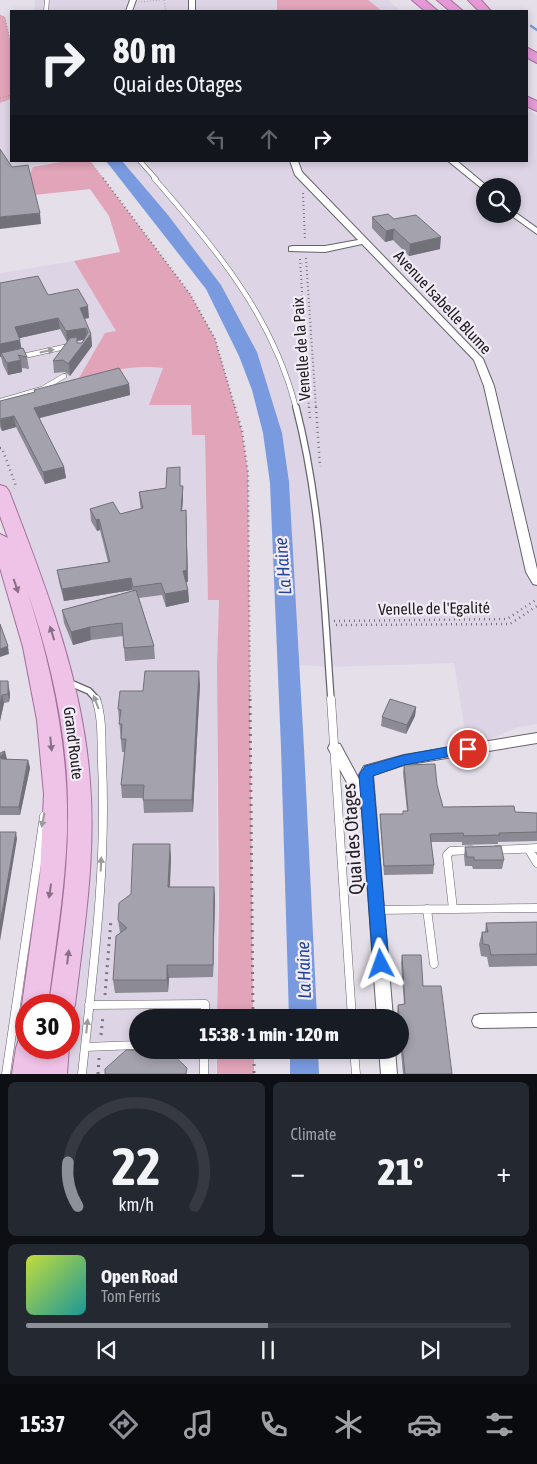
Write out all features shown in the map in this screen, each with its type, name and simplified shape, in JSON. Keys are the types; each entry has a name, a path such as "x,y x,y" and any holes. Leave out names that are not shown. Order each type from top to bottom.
{"highway":[{"path":"418,0 431,10"},
{"path":"443,0 456,10"},
{"path":"460,0 473,10"},
{"path":"474,0 485,10"},
{"path":"532,93 537,107"}],"main road":[{"name":"Grand'Route","path":"0,491 50,628 65,680 73,723 78,773 80,827 78,870 63,994"},
{"name":"Grand'Route","path":"0,540 34,642 48,721 53,772 55,830 51,880 36,994"},
{"path":"26,1074 28,1059"},
{"path":"53,1074 55,1059"}],"street":[{"name":"Avenue Isabelle Blume","path":"294,162 294,168 298,173 467,347 482,366 491,395 532,572 537,581"},
{"path":"453,162 476,181"},
{"path":"521,219 537,232"},
{"path":"292,249 304,253 364,241"},
{"name":"Quai des Otages","path":"384,1009 366,775 369,770 404,760 537,738"},
{"path":"335,748 369,812"},
{"path":"480,1021 537,1020"},
{"path":"388,1059 389,1074"}],"lane":[{"path":"141,162 214,250 242,287 267,329 281,360 300,417 314,492 335,748 351,1009"},
{"path":"10,359 76,345"},
{"path":"0,401 42,390 64,376"},
{"path":"65,680 84,688 94,695 99,709 100,726 103,828 98,912 82,1074"},
{"path":"47,800 53,772"},
{"path":"6,1074 45,809"},
{"path":"485,850 533,849 537,863"},
{"path":"453,909 447,855 451,851 476,850"},
{"path":"377,910 537,908"},
{"path":"427,909 434,964"},
{"path":"89,1005 205,1004 205,1009"},
{"path":"85,1047 129,1045"},
{"path":"204,1059 204,1074"},
{"path":"355,1059 356,1074"}],"path":[{"path":"134,1 168,0"},
{"path":"0,14 5,17 10,40"},
{"path":"91,162 190,294 215,339 242,431 248,483 253,1009"},
{"name":"Venelle de la Paix","path":"302,186 304,253 321,476"},
{"path":"304,253 311,420"},
{"name":"Venelle de l'Egalité","path":"324,623 506,619 536,596"},
{"path":"324,623 510,624 537,606"},
{"path":"254,1059 254,1074"}],"shaded area":[{"path":"35,0 388,0 400,10 34,10"},
{"path":"277,0 368,0 381,10 277,10"},
{"path":"0,15 5,17 10,40 10,99 0,103"},
{"path":"10,99 10,162 62,162 34,167 0,228 0,103"},
{"path":"528,109 537,116 537,724 518,727 468,749 454,663 328,667 299,665 289,482 282,433 257,352 221,285 168,215 123,162 528,162"},
{"path":"61,162 91,162 190,294 215,339 242,431 248,473 253,1009 217,1009 219,906 217,666 219,600 208,600 205,435 192,435 191,405 149,405 163,368 131,368 79,378 105,333 116,331 74,261 120,252 109,216 90,189 34,195 29,176 33,167"},
{"path":"74,261 116,331 116,370 151,366 163,368 192,405 192,435 205,435 208,599 219,600 217,666 217,1009 129,1009 129,1059 217,1059 216,1074 39,1074 41,1059 80,1059 80,994 49,994 67,861 67,793 64,740 57,690 0,491 0,273"},
{"path":"217,1059 254,1059 254,1074 217,1074"}],"water":[{"name":"La Haine","path":"107,162 123,162 168,215 221,285 257,352 282,433 289,482 317,1009 289,1009 281,747 270,483 263,433 252,390 239,356 206,289"},
{"path":"290,1059 318,1059 319,1074 290,1074"}],"building":[{"path":"0,149 12,167 28,165 40,213 0,217"},
{"path":"388,214 394,219 416,215 441,237 410,244 394,229 386,231 372,217"},
{"path":"38,276 48,295 78,289 88,306 80,308 91,334 68,364 63,360 53,361 70,338 77,337 77,343 82,343 88,332 86,328 66,331 58,318 15,327 20,340 0,344 0,283"},
{"path":"23,348 27,357 18,355 21,360 7,363 1,353"},
{"path":"119,368 129,384 34,408 64,467 43,472 14,416 0,419 0,401 35,392 34,390"},
{"path":"180,467 180,486 183,486 181,511 186,510 187,570 183,571 188,590 165,594 161,583 133,587 131,578 62,589 57,570 110,562 99,519 96,520 90,509 113,502 120,514 143,508 139,492 166,488 167,468"},
{"path":"136,590 154,646 124,648 122,623 90,627 71,632 62,610"},
{"path":"0,624 8,646 0,649"},
{"path":"145,671 199,671 192,800 143,800 144,785 121,785 126,739 121,739 122,724 119,724 121,710 118,709 120,691 143,691"},
{"path":"0,681 8,681 8,694 2,695 0,705"},
{"path":"390,699 416,707 407,725 382,717"},
{"path":"0,757 2,759 28,760 19,807 0,807"},
{"path":"435,764 437,785 443,807 514,806 515,812 537,813 537,832 464,836 463,833 430,834 434,865 384,866 380,814 403,814 403,811 408,811 404,765"},
{"path":"0,832 16,832 0,924"},
{"path":"133,844 170,844 168,887 214,887 213,965 167,965 167,980 113,980 116,936 127,928 118,920 119,903 131,894"},
{"path":"501,846 504,860 474,860 474,857 467,857 465,847"},
{"path":"537,922 537,954 491,955 489,945 483,944 482,932 488,932 486,923"},
{"path":"402,955 421,955 423,986 441,986 452,1074 405,1074 403,1059 409,1059 409,1009 398,1009 398,1005 405,1004"},
{"path":"126,1050 129,1050 129,1059 178,1059 187,1068 186,1074 105,1074 105,1069"}],"waterway":[{"path":"531,26 537,30"}],"route":[{"path":"381,964 366,775 369,770 404,760 468,749"}]}
